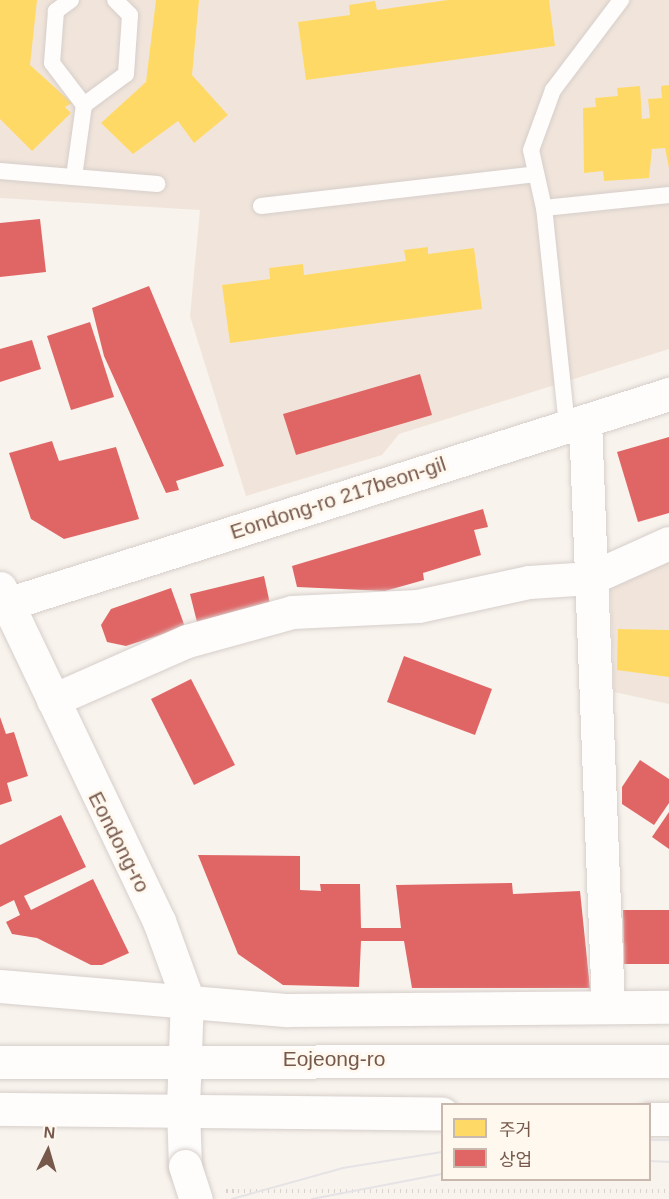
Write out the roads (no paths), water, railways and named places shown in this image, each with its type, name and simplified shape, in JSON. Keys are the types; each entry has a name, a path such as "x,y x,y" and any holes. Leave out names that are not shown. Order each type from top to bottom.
{"street":[{"name":"Eondong-ro 217beon-gil","path":"4,596 669,394"},
{"path":"576,423 591,578 608,1007"},
{"path":"53,700 187,641 292,612 418,606 529,582 591,578 669,543"},
{"name":"Eondong-ro","path":"4,596 159,921 186,998 183,1109 185,1166 209,1195"},
{"path":"0,986 186,998 288,1010 669,1006"},
{"name":"Eojeong-ro","path":"0,1062 186,1059 669,1061"},
{"path":"0,1109 183,1109 441,1114"},
{"path":"651,1119 669,1119"}],"lane":[{"path":"71,0 56,11 52,63 84,105 74,177"},
{"path":"84,105 126,74 130,15 115,0"},
{"path":"576,423 544,208 531,150 553,90 621,0"},
{"path":"0,171 157,184"},
{"path":"261,206 536,174"},
{"path":"544,208 669,195"}],"tram line":[{"path":"651,1140 669,1140"},
{"path":"232,1199 343,1168 441,1152"},
{"path":"651,1161 669,1162"},
{"path":"312,1199 441,1174"}]}
